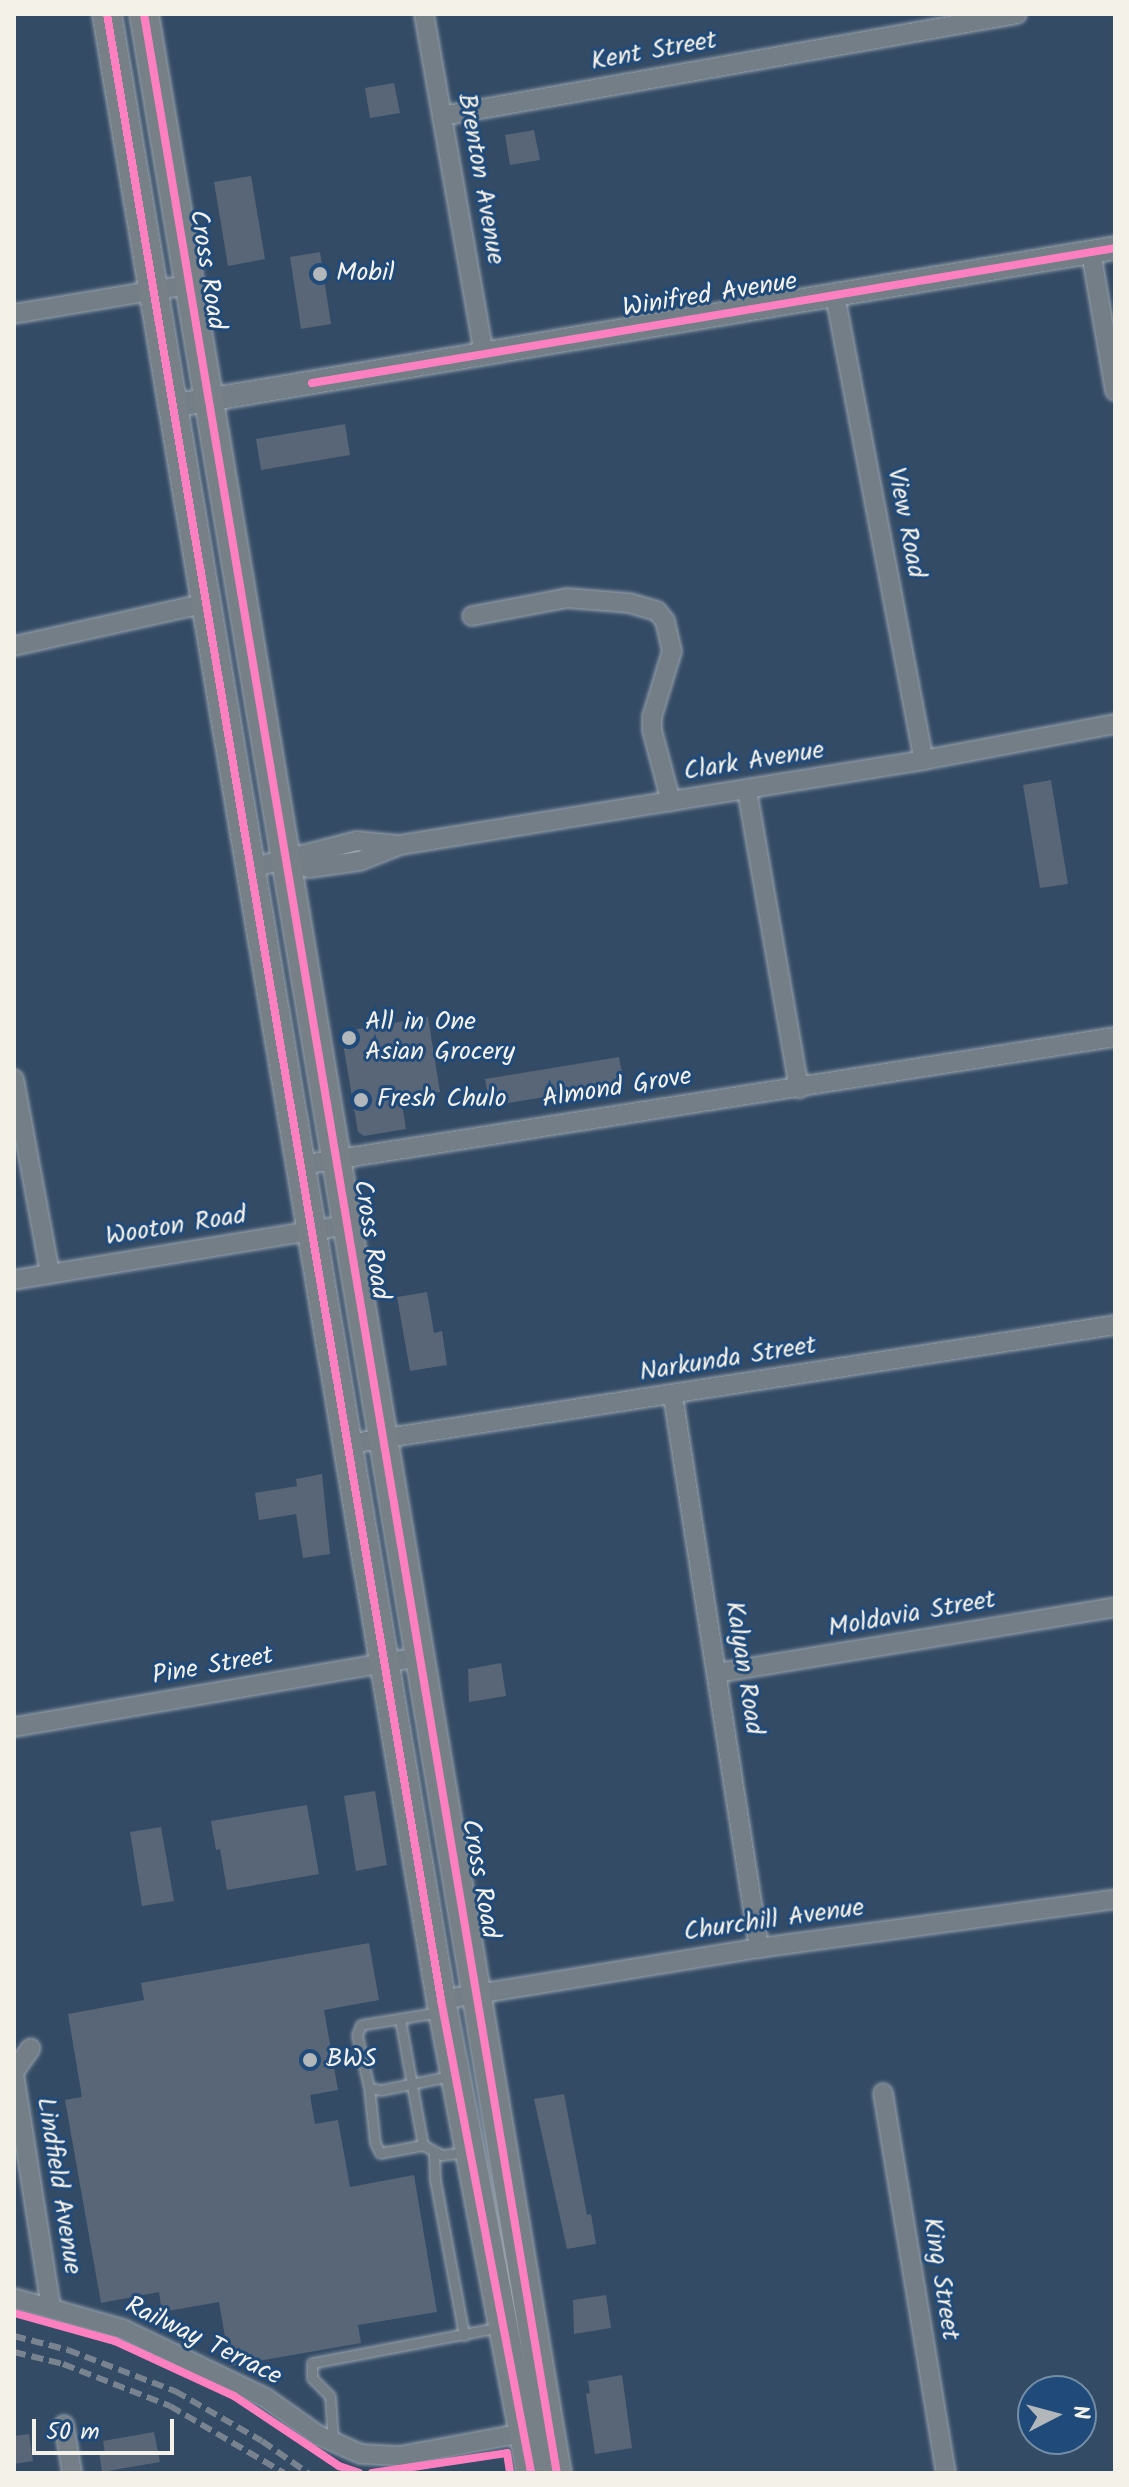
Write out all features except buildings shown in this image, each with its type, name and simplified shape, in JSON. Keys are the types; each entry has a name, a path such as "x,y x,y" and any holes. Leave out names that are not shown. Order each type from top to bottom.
{"highway":[{"name":"Cross Road","path":"107,14 442,2005 504,2326 537,2430 557,2473"},
{"name":"Cross Road","path":"144,14 284,861 478,1994 537,2430 531,2473"}],"street":[{"name":"Brenton Avenue","path":"424,14 484,354"},
{"name":"Kent Street","path":"442,116 1017,14"},
{"name":"Winifred Avenue","path":"171,406 1115,248"},
{"path":"1091,252 1115,391"},
{"path":"14,314 188,285"},
{"name":"View Road","path":"835,295 924,760"},
{"path":"472,616 567,598 629,603 657,611 665,621 672,651 652,717 652,730 671,802"},
{"path":"14,646 207,603"},
{"name":"Clark Avenue","path":"251,868 284,861 307,851 357,841 400,845 747,790 1115,724"},
{"path":"747,790 799,1088"},
{"name":"Almond Grove","path":"301,1165 1115,1037"},
{"path":"14,1079 50,1274"},
{"name":"Wooton Road","path":"14,1280 347,1225"},
{"name":"Narkunda Street","path":"348,1444 1115,1325"},
{"name":"Kalyan Road","path":"673,1396 759,1948"},
{"name":"Moldavia Street","path":"718,1673 1115,1607"},
{"name":"Pine Street","path":"14,1727 421,1657"},
{"name":"Churchill Avenue","path":"442,2005 478,1994 759,1948 1115,1899"},
{"name":"Lindfield Avenue","path":"31,2048 14,2073 51,2308"},
{"name":"King Street","path":"883,2093 946,2473"},
{"name":"Railway Terrace","path":"14,2298 123,2329 266,2398 333,2443 361,2454 400,2456 537,2430"},
{"path":"64,2425 72,2473"}],"lane":[{"path":"423,2145 380,2153 375,2143 369,2088 357,2035 361,2025 400,2019 442,2005"},
{"path":"400,2019 423,2145 434,2154 470,2152"},
{"path":"369,2088 381,2090 455,2074"},
{"path":"434,2154 435,2180 464,2335"},
{"path":"333,2443 330,2396 312,2378 312,2363 504,2326"}],"railway":[{"path":"14,2336 68,2350 175,2391 262,2441 308,2473"},
{"path":"14,2352 63,2364 170,2406 284,2473"}],"cycle path":[{"path":"107,14 441,2000 531,2473"},
{"path":"144,14 557,2473"},
{"path":"312,383 1115,248"},
{"path":"14,2313 115,2341 234,2396 339,2466 359,2473"},
{"path":"372,2473 507,2453 510,2473"}],"place":[{"name":"Mobil","path":"320,274"},
{"name":"All in One Asian Grocery","path":"349,1038"},
{"name":"Fresh Chulo","path":"361,1100"},
{"name":"BWS","path":"310,2060"}]}
